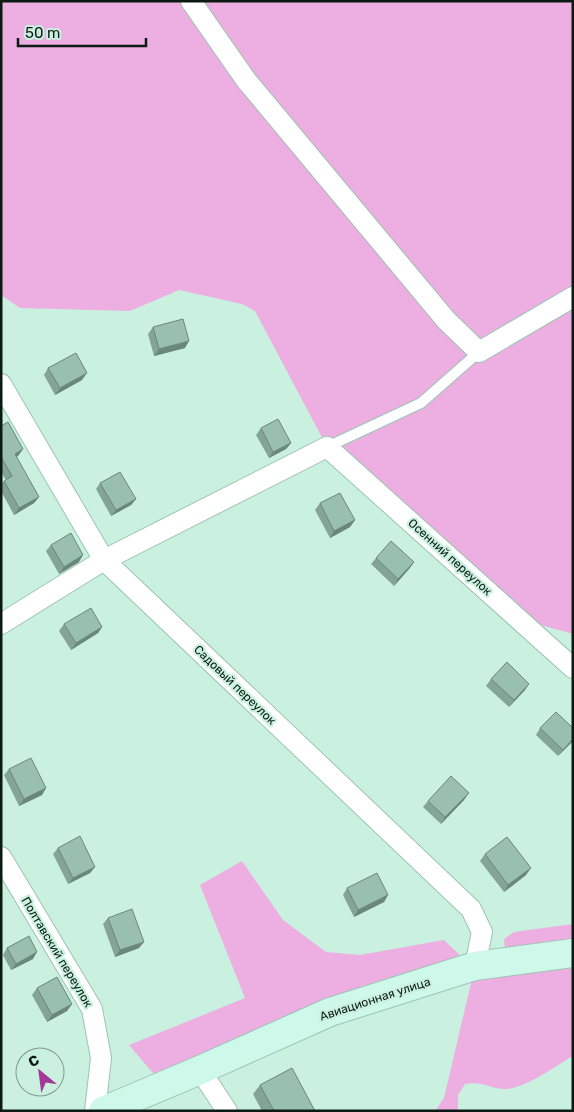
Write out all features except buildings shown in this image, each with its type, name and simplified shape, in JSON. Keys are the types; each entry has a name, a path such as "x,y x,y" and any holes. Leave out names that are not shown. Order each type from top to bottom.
{"street":[{"path":"191,1 246,80 446,320 479,352 573,297"},
{"name":"Садовый переулок","path":"1,384 104,560 471,909 482,932 475,966"},
{"path":"1,624 104,560 328,447"},
{"name":"Осенний переулок","path":"328,447 573,668"},
{"name":"Полтавский переулок","path":"1,857 92,1009 101,1058 95,1111"},
{"name":"Авиационная улица","path":"103,1111 330,1012 475,966 573,953"},
{"path":"200,1070 227,1111"}],"lane":[{"path":"328,447 420,402 479,352"}],"shaded area":[{"path":"1,1 573,1 573,634 519,619 327,447 255,311 242,304 179,290 130,311 20,308 1,295"},
{"path":"242,861 283,920 326,952 360,955 444,940 467,962 159,1080 129,1045 245,998 200,885"},
{"path":"573,924 573,944 505,949 504,939 514,932"},
{"path":"573,953 573,1056 520,1086 503,1089 476,1083 465,1084 458,1095 458,1111 435,1111 444,1098 475,966"}]}
